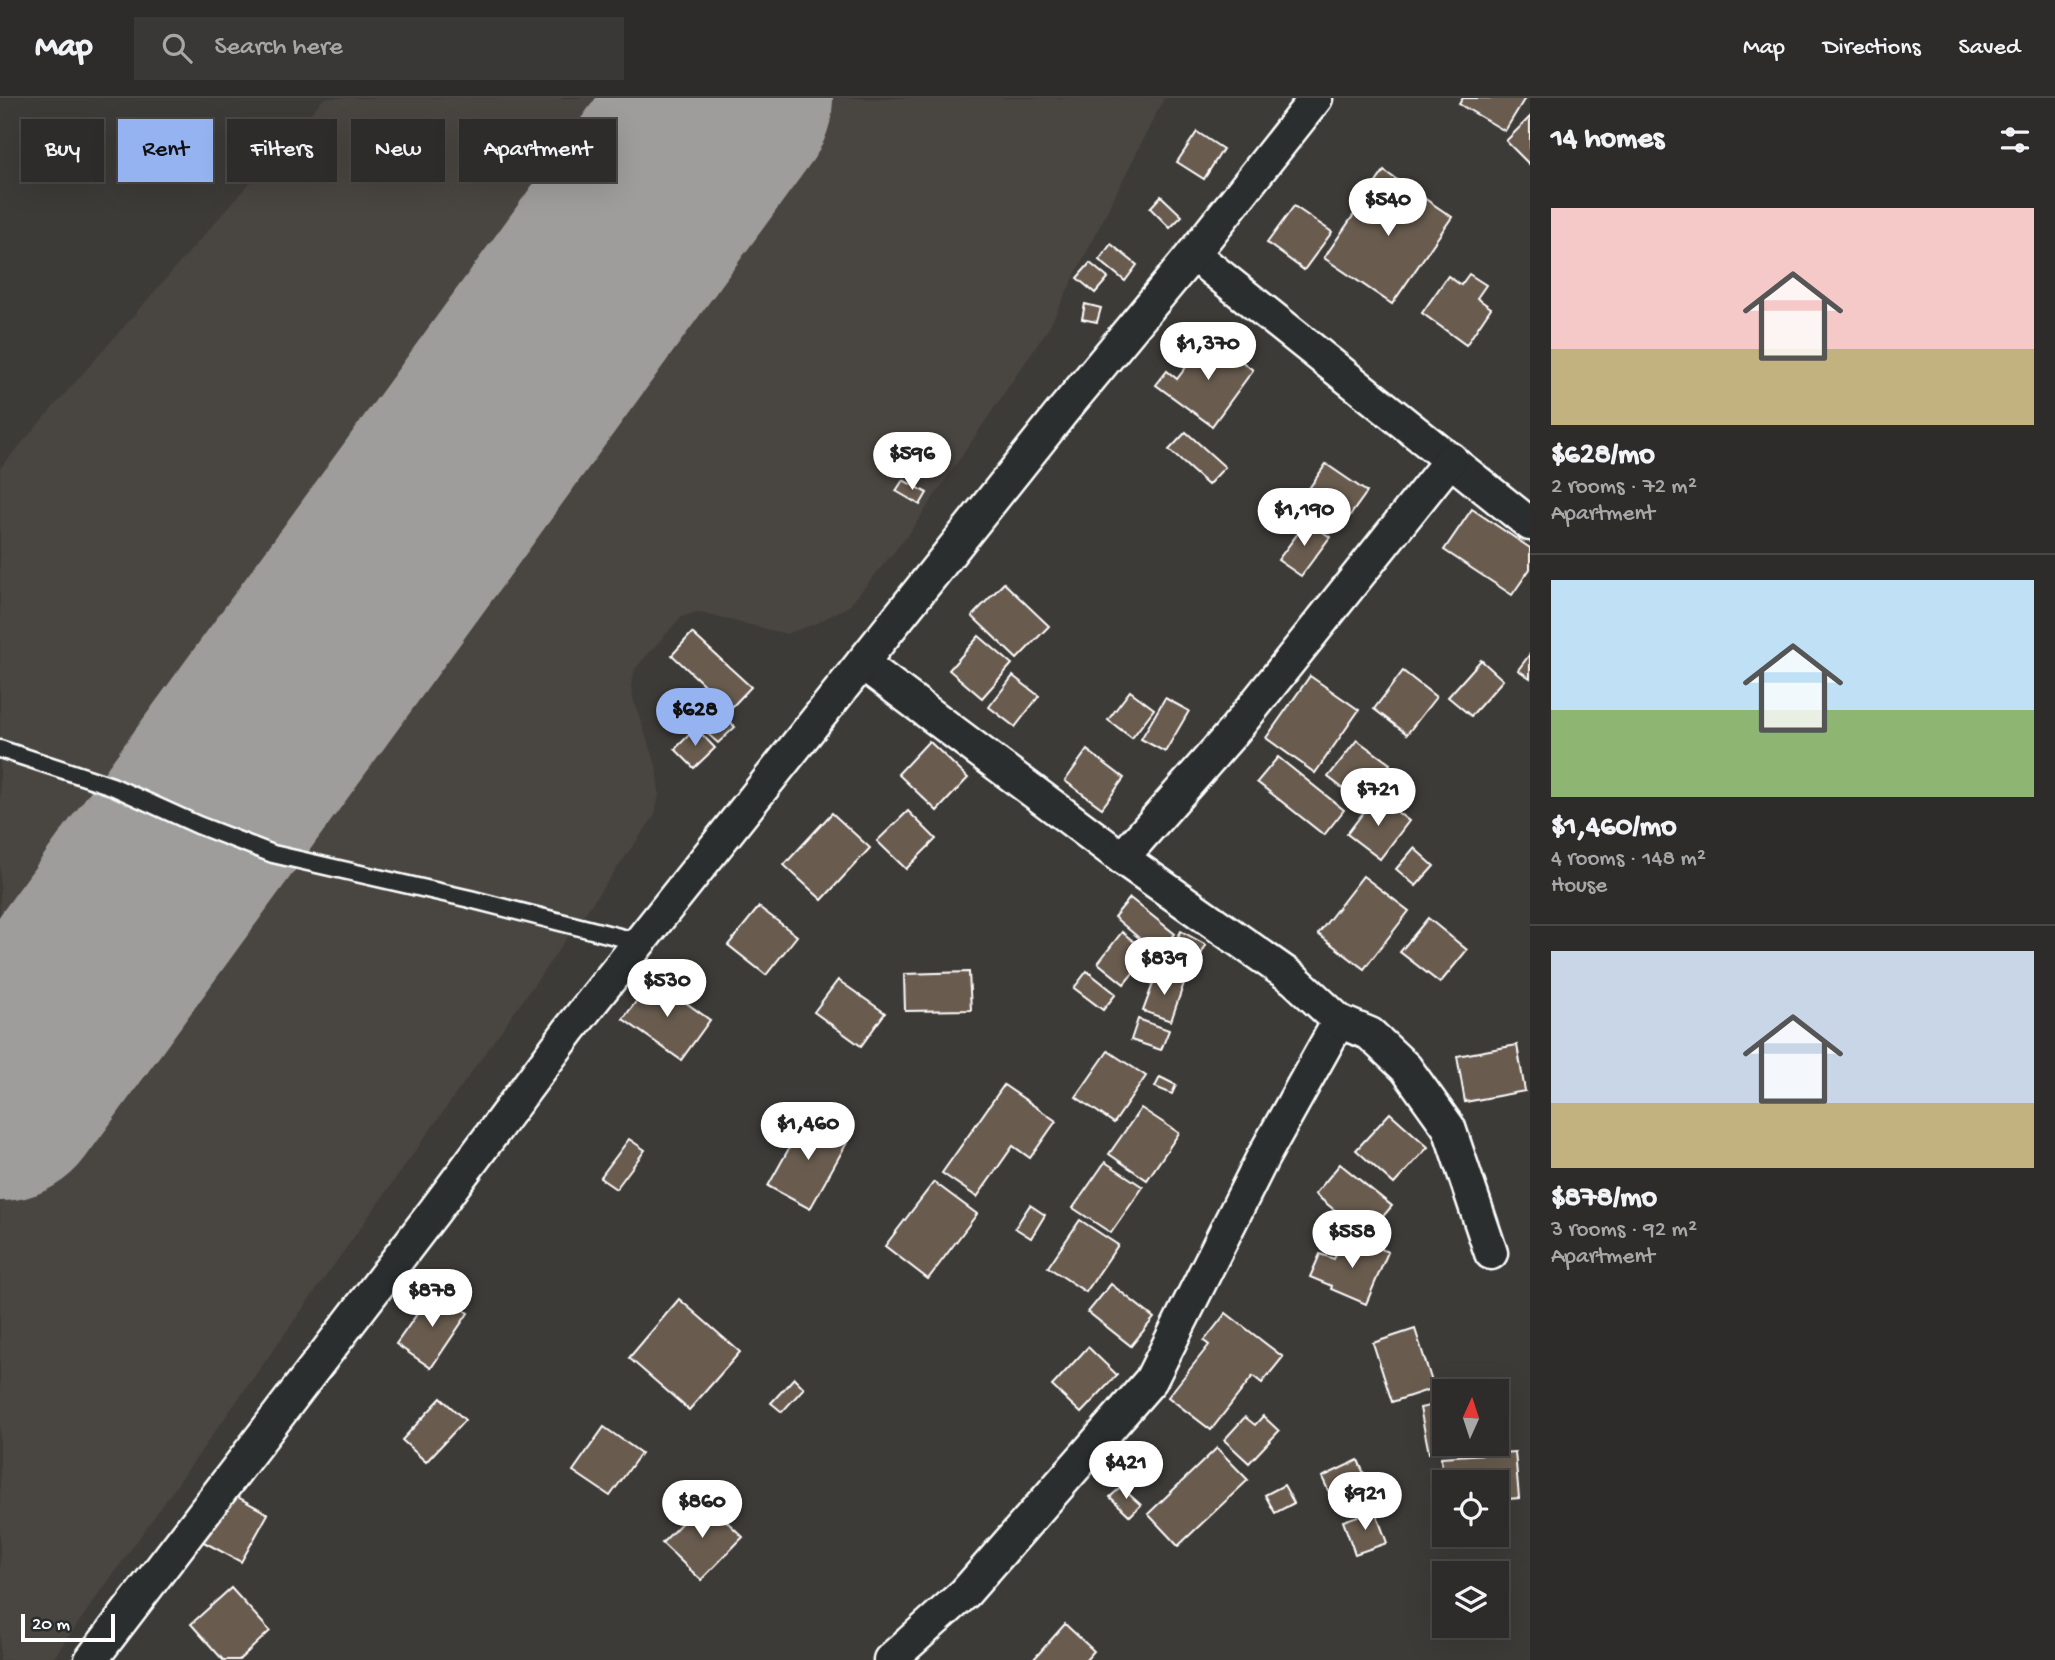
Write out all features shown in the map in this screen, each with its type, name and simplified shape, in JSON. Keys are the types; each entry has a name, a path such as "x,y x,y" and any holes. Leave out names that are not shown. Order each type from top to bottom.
{"street":[{"path":"91,1660 571,1028 1316,98"},
{"path":"1193,254 1530,524"},
{"path":"1122,858 1233,732 1451,459"},
{"path":"862,663 1122,858 1294,979 1339,1021 1370,1034 1406,1069 1450,1128 1492,1253"},
{"path":"890,1660 965,1593 1151,1380 1262,1159 1339,1021"}],"lane":[{"path":"0,749 112,786 198,825 273,854 470,899 639,942"}],"shaded area":[{"path":"324,98 1164,98 1048,329 908,535 849,606 815,624 786,634 697,612 681,617 635,669 631,686 634,702 656,765 659,794 655,815 52,1660 0,1660 0,468 250,182 337,182 337,119 306,119"}],"building":[{"path":"1463,98 1525,98 1505,131 1459,104"},
{"path":"1530,117 1530,165 1506,141"},
{"path":"1197,132 1223,149 1204,179 1177,162"},
{"path":"1384,171 1452,217 1392,304 1324,258"},
{"path":"1161,196 1182,216 1170,228 1150,208"},
{"path":"1294,206 1332,232 1304,270 1267,243"},
{"path":"1111,244 1137,265 1125,281 1099,260"},
{"path":"1090,263 1108,278 1095,293 1077,278"},
{"path":"1469,274 1486,285 1477,298 1491,308 1466,345 1422,313 1448,276 1461,285"},
{"path":"1085,304 1101,308 1097,322 1082,319"},
{"path":"1209,337 1253,370 1212,426 1156,385 1167,371 1177,379"},
{"path":"1186,432 1225,467 1208,485 1169,450"},
{"path":"1326,464 1367,492 1339,531 1299,503"},
{"path":"903,480 927,493 920,505 896,491"},
{"path":"1472,509 1530,548 1530,569 1512,595 1444,550"},
{"path":"1307,521 1330,537 1301,576 1278,560"},
{"path":"1004,583 1049,626 1017,659 972,616"},
{"path":"692,633 751,687 730,709 672,655"},
{"path":"979,636 1012,664 982,698 949,670"},
{"path":"1530,654 1530,678 1518,670"},
{"path":"1481,660 1503,680 1471,716 1448,697"},
{"path":"1403,671 1436,697 1407,734 1374,709"},
{"path":"1013,676 1039,696 1015,727 989,707"},
{"path":"1310,676 1359,710 1315,773 1266,738"},
{"path":"1130,691 1154,709 1132,738 1108,720"},
{"path":"1165,698 1189,711 1165,752 1141,739"},
{"path":"717,710 735,727 718,743 700,727"},
{"path":"696,728 715,748 694,768 675,749"},
{"path":"1357,740 1390,764 1361,802 1328,777"},
{"path":"929,741 968,778 937,811 898,774"},
{"path":"1087,750 1124,778 1102,808 1065,781"},
{"path":"1278,757 1344,810 1324,835 1257,782"},
{"path":"1376,796 1409,821 1380,859 1347,834"},
{"path":"908,811 936,839 906,869 877,841"},
{"path":"832,813 870,848 822,900 784,865"},
{"path":"1414,848 1434,866 1416,886 1396,869"},
{"path":"1363,876 1409,911 1364,969 1318,934"},
{"path":"1130,898 1175,934 1158,954 1114,917"},
{"path":"759,907 797,936 766,975 728,945"},
{"path":"1428,918 1467,950 1440,983 1400,952"},
{"path":"1181,931 1206,945 1188,979 1163,965"},
{"path":"1122,932 1149,954 1124,984 1098,963"},
{"path":"1087,971 1116,994 1103,1010 1074,988"},
{"path":"969,972 971,1010 905,1011 904,974"},
{"path":"1157,973 1184,983 1171,1021 1143,1011"},
{"path":"653,979 710,1020 681,1060 623,1019"},
{"path":"838,980 885,1013 861,1046 814,1012"},
{"path":"1138,1019 1169,1030 1161,1050 1131,1040"},
{"path":"1517,1045 1525,1091 1465,1102 1457,1056"},
{"path":"1108,1051 1146,1076 1114,1123 1076,1097"},
{"path":"1160,1077 1176,1085 1172,1094 1155,1087"},
{"path":"1004,1085 1056,1121 1030,1158 1013,1146 977,1197 942,1173"},
{"path":"1141,1108 1179,1133 1147,1180 1109,1154"},
{"path":"1390,1113 1428,1147 1394,1184 1356,1150"},
{"path":"807,1116 849,1139 810,1209 768,1186"},
{"path":"629,1139 645,1150 616,1189 600,1178"},
{"path":"1105,1162 1143,1187 1111,1233 1073,1208"},
{"path":"1340,1164 1392,1206 1366,1236 1315,1194"},
{"path":"934,1182 977,1214 928,1279 885,1246"},
{"path":"1030,1205 1045,1215 1031,1238 1015,1228"},
{"path":"1080,1220 1118,1245 1086,1292 1048,1267"},
{"path":"1354,1237 1388,1252 1366,1304 1310,1277 1320,1254 1334,1259 1340,1245 1349,1249"},
{"path":"1111,1284 1154,1318 1131,1346 1088,1312"},
{"path":"434,1290 468,1313 431,1368 396,1344"},
{"path":"679,1299 740,1352 689,1410 629,1358"},
{"path":"1226,1313 1283,1357 1262,1383 1253,1376 1211,1430 1168,1397 1209,1345 1204,1341"},
{"path":"1415,1329 1432,1389 1392,1402 1373,1343"},
{"path":"1088,1347 1117,1375 1081,1413 1052,1386"},
{"path":"794,1378 804,1388 782,1412 771,1403"},
{"path":"441,1398 465,1420 426,1462 402,1440"},
{"path":"1432,1406 1432,1452 1429,1453 1420,1408"},
{"path":"1263,1416 1279,1431 1249,1463 1224,1440 1245,1417 1255,1425"},
{"path":"604,1427 641,1453 610,1496 573,1471"},
{"path":"1217,1448 1248,1480 1178,1546 1148,1514"},
{"path":"1509,1452 1515,1452 1519,1498 1509,1499 1509,1470 1442,1470 1441,1457 1509,1456"},
{"path":"1358,1460 1369,1485 1333,1501 1322,1477"},
{"path":"1284,1485 1294,1503 1275,1513 1265,1495"},
{"path":"1121,1487 1141,1505 1130,1516 1110,1497"},
{"path":"227,1491 268,1514 241,1562 200,1540"},
{"path":"704,1500 743,1537 701,1580 662,1543"},
{"path":"1375,1510 1387,1543 1355,1554 1343,1521"},
{"path":"231,1588 270,1631 239,1660 223,1660 191,1624"},
{"path":"1065,1624 1094,1651 1086,1660 1033,1660"}],"runway":[{"path":"0,1095 727,98"}]}
